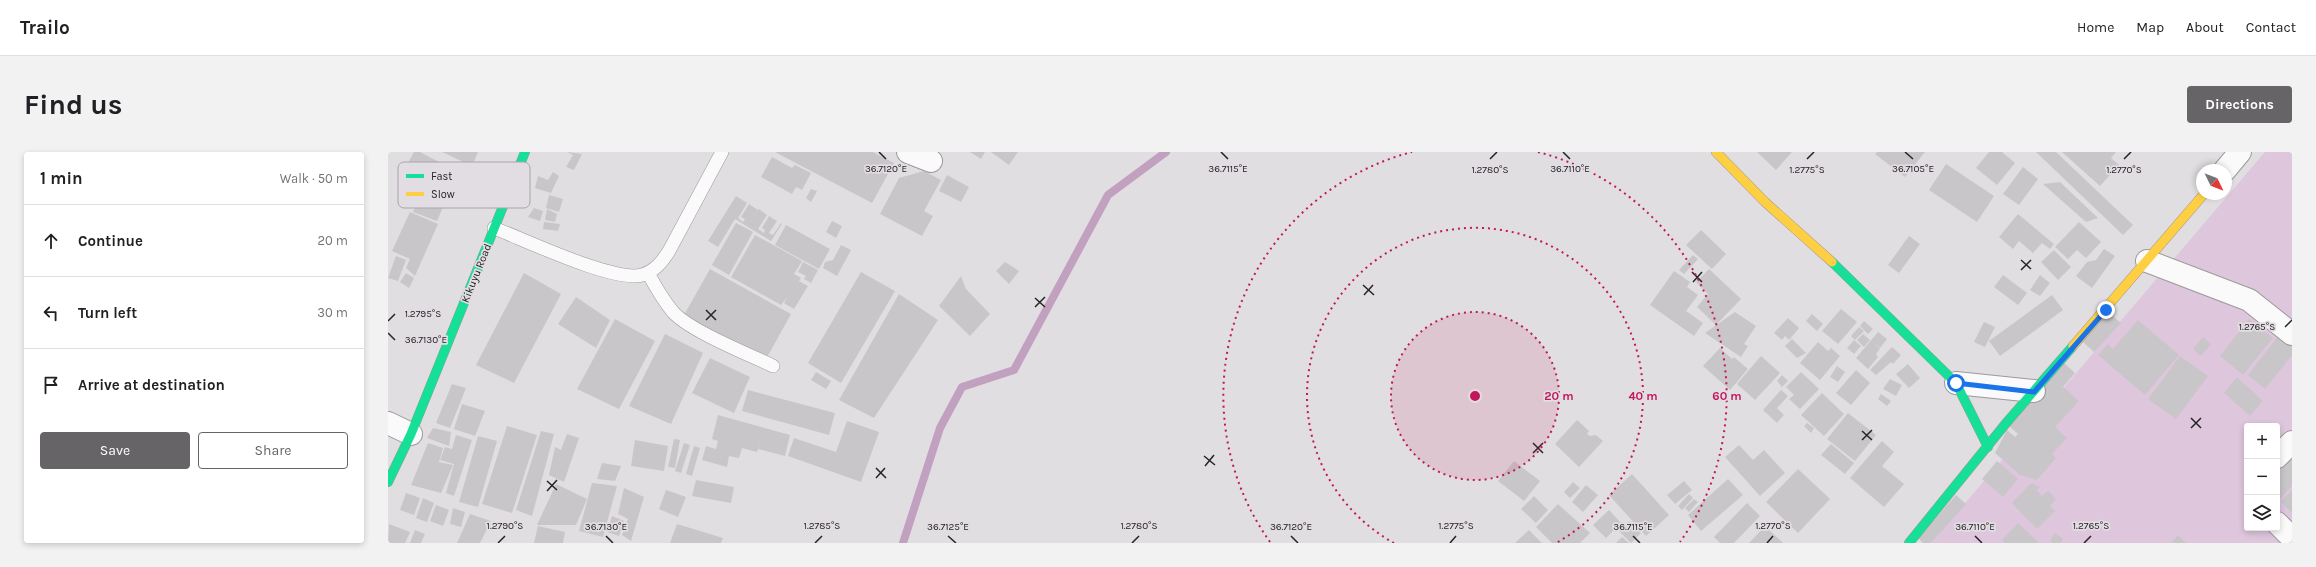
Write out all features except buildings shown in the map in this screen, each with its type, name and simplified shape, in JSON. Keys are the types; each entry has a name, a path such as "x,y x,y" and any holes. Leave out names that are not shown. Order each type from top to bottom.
{"street":[{"name":"Kikuyu Road","path":"521,162 525,152"},
{"path":"908,152 931,161"},
{"path":"1716,152 1765,202 1858,285 1956,383 1988,447"},
{"path":"2230,164 2240,152"},
{"path":"1909,543 2034,392 2199,200"},
{"name":"Kikuyu Road","path":"388,482 411,434 502,208"},
{"path":"2147,261 2249,300 2292,334"},
{"path":"1956,383 2034,392"},
{"path":"388,423 411,434"},
{"path":"2280,454 2292,442"},
{"path":"2280,526 2292,538"}],"lane":[{"path":"494,228 600,270 630,276 648,273 659,266 669,251 722,152"},
{"path":"648,273 674,313 691,326 773,366"}],"shaded area":[{"path":"2265,152 2292,152 2292,543 1931,543 2224,200 2232,200 2232,191"}],"waterway":[{"path":"903,543 940,428 962,387 1014,370 1108,195 1166,152"}],"traffic: fast":[{"path":"521,162 525,152"},
{"path":"388,482 411,434 502,208"},
{"path":"1832,262 1956,383 1988,447"},
{"path":"1909,543 2007,422 2073,346"}],"traffic: slow":[{"path":"1716,152 1765,202 1832,262"},
{"path":"2073,346 2199,200"}],"route":[{"path":"1956,383 2034,392 2106,310"}]}
